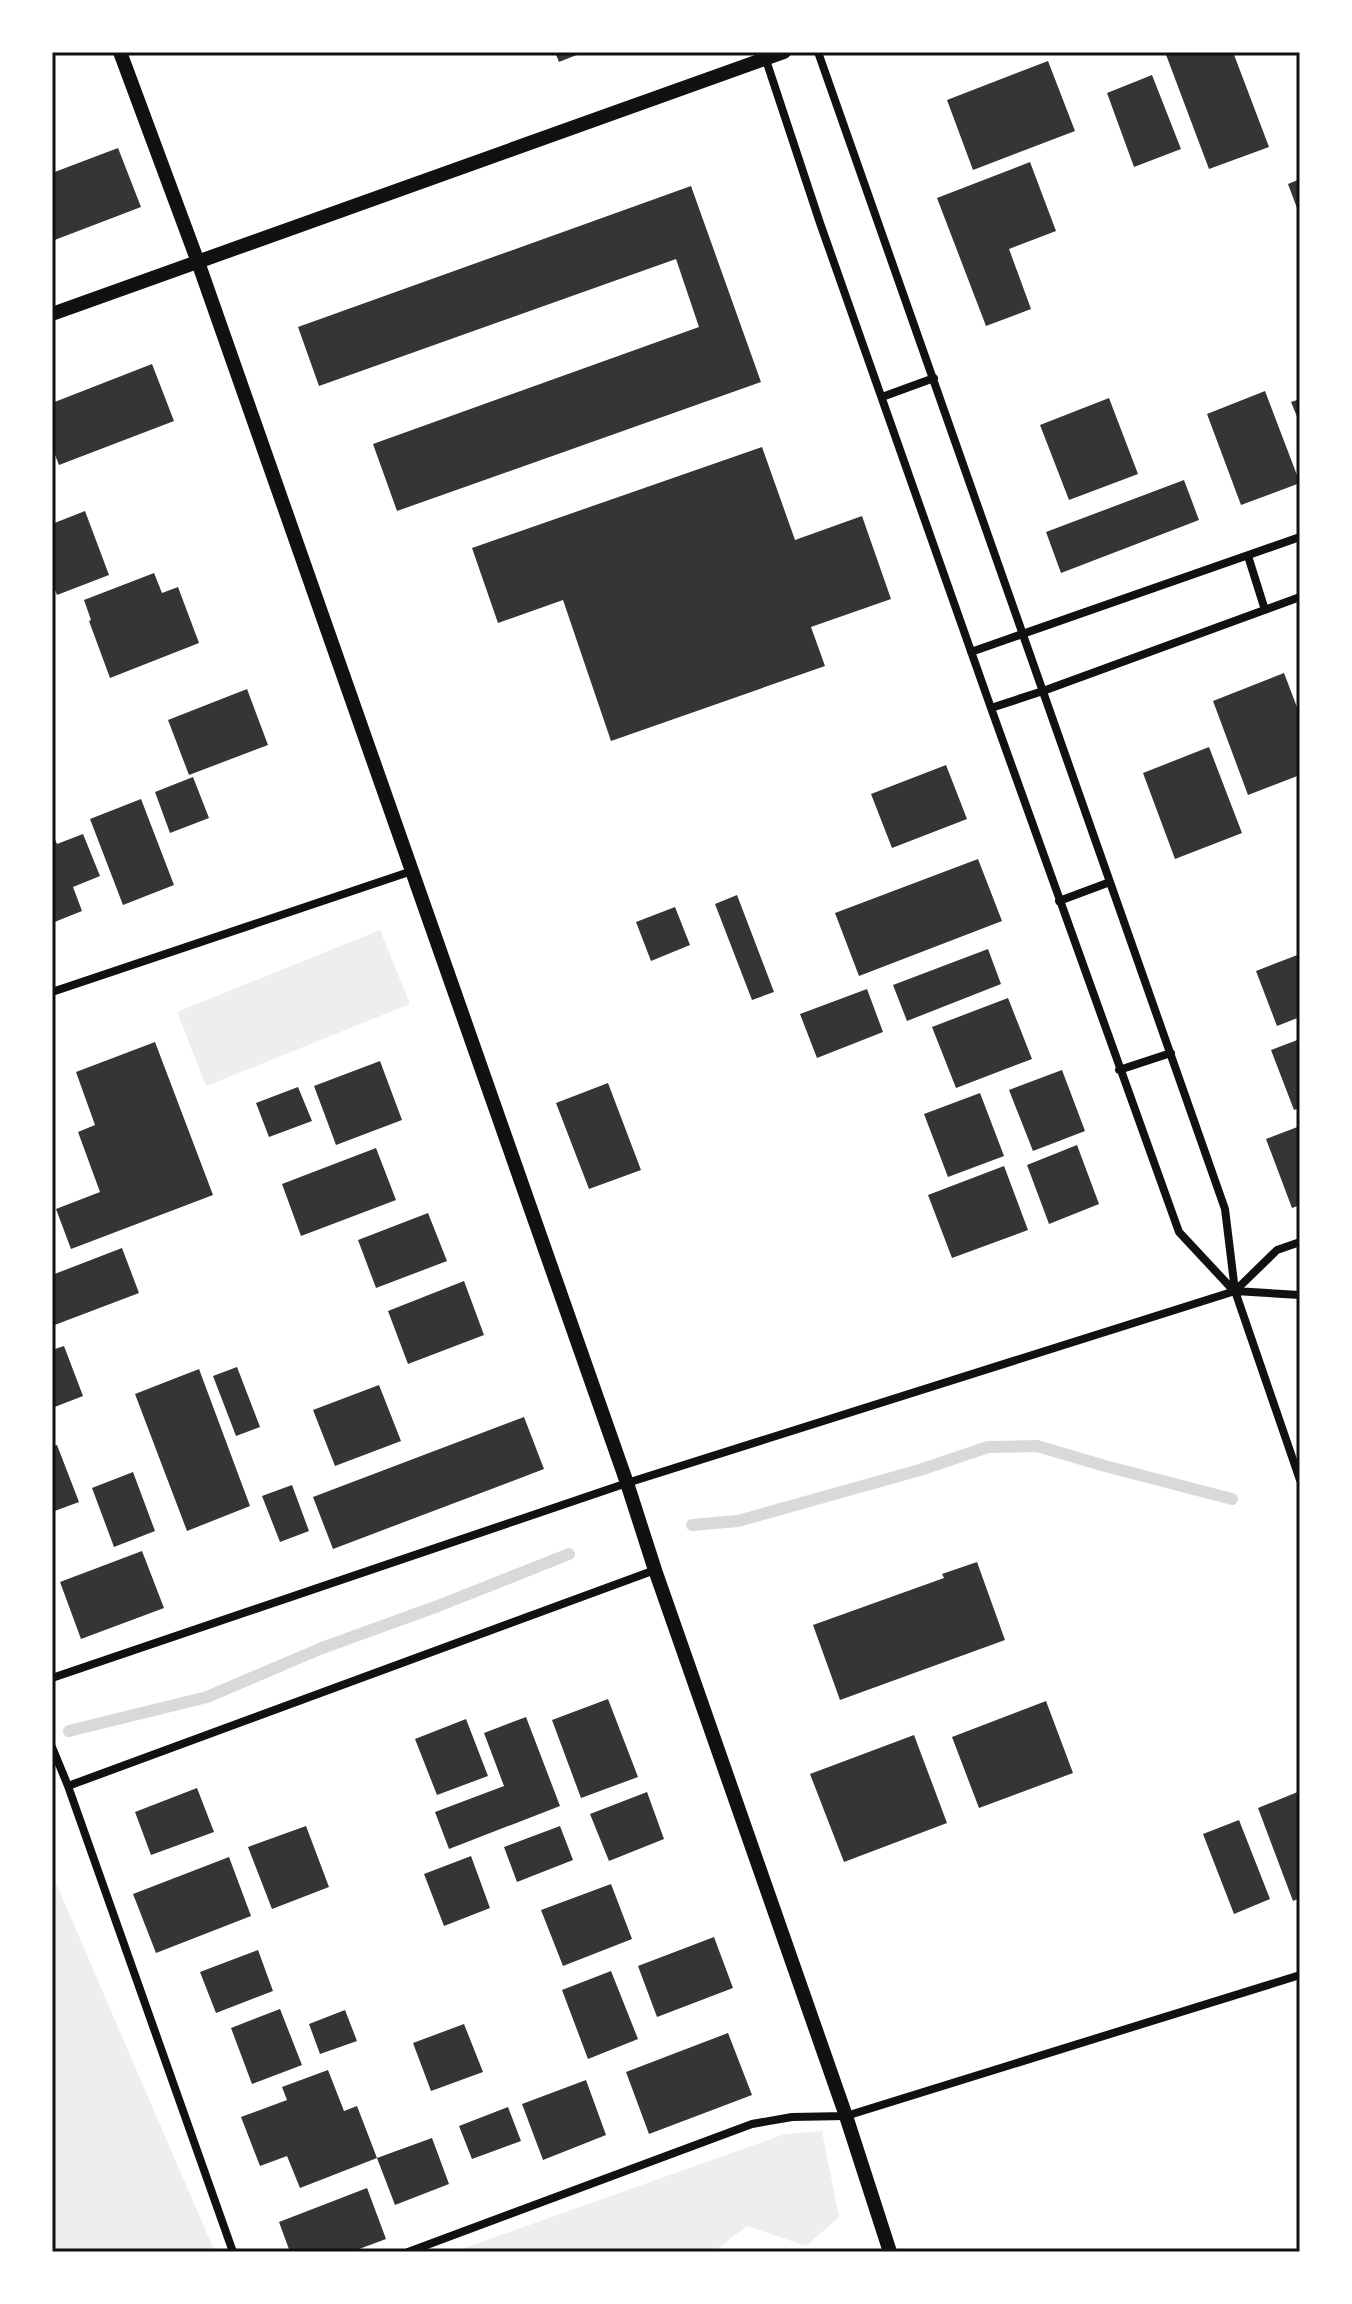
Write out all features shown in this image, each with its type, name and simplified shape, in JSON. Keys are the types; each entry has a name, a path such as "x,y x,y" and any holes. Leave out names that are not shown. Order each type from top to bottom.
{"street":[{"path":"120,52 198,262 627,1483 890,2252"},
{"path":"52,314 765,56 784,52"},
{"path":"818,52 1225,1209 1235,1291 1300,1480"},
{"path":"765,56 971,652 1179,1232 1235,1291"},
{"path":"882,397 934,378"},
{"path":"971,652 1300,537"},
{"path":"1248,556 1265,610"},
{"path":"991,708 1300,597"},
{"path":"52,992 412,871"},
{"path":"1059,901 1110,882"},
{"path":"1119,1070 1171,1053"},
{"path":"1235,1291 1277,1250 1300,1242"},
{"path":"52,1678 627,1483 1235,1291 1300,1295"},
{"path":"68,1786 655,1570"},
{"path":"52,1747 233,2252"},
{"path":"408,2252 752,2124 792,2117 846,2116 1300,1975"}],"shaded area":[{"path":"380,930 410,1004 206,1086 177,1012"},
{"path":"52,1874 215,2252 52,2252"},
{"path":"822,2131 839,2217 806,2246 747,2226 713,2252 453,2252 785,2134"}],"building":[{"path":"555,52 584,52 559,62"},
{"path":"1165,52 1233,52 1269,147 1209,169"},
{"path":"1048,61 1075,131 973,170 947,100"},
{"path":"1152,75 1181,149 1134,167 1107,93"},
{"path":"118,148 141,207 52,241 52,173"},
{"path":"1030,162 1056,231 1009,249 1031,309 986,326 937,198"},
{"path":"1300,179 1300,216 1288,184"},
{"path":"691,186 761,382 397,511 373,444 699,327 676,259 319,386 298,327"},
{"path":"152,364 174,421 59,465 52,447 52,403"},
{"path":"1265,391 1300,483 1241,505 1207,414"},
{"path":"1109,398 1138,474 1069,500 1040,425"},
{"path":"1300,399 1300,424 1291,402"},
{"path":"762,447 795,540 862,516 891,599 811,627 825,666 611,741 563,600 498,623 472,548"},
{"path":"1184,480 1199,520 1061,573 1046,532"},
{"path":"85,511 109,575 57,595 52,582 52,524"},
{"path":"154,573 162,593 178,587 199,643 110,678 84,600"},
{"path":"1284,673 1300,715 1300,775 1248,795 1213,701"},
{"path":"247,689 268,745 189,775 168,720"},
{"path":"1209,747 1242,833 1175,859 1143,773"},
{"path":"946,765 967,819 892,848 871,794"},
{"path":"193,777 209,818 170,833 155,792"},
{"path":"141,799 174,885 123,905 90,819"},
{"path":"52,833 57,844 83,834 100,876 73,887 82,911 52,923"},
{"path":"978,859 1002,921 859,976 835,913"},
{"path":"737,895 774,992 752,1000 715,904"},
{"path":"675,907 690,945 651,961 636,922"},
{"path":"988,949 1001,984 907,1021 893,985"},
{"path":"1300,954 1300,1017 1277,1026 1256,971"},
{"path":"867,989 883,1032 817,1058 800,1014"},
{"path":"1008,998 1032,1059 956,1088 932,1027"},
{"path":"1300,1039 1300,1108 1294,1110 1271,1050"},
{"path":"155,1042 213,1195 71,1249 56,1209 100,1192 78,1132 95,1125 76,1072"},
{"path":"380,1061 402,1120 336,1145 314,1086"},
{"path":"1062,1070 1085,1131 1033,1151 1009,1090"},
{"path":"608,1083 641,1170 589,1189 556,1103"},
{"path":"298,1087 312,1121 269,1137 256,1103"},
{"path":"980,1093 1004,1156 948,1177 924,1114"},
{"path":"1300,1126 1300,1205 1292,1208 1266,1139"},
{"path":"1077,1145 1099,1204 1049,1224 1027,1165"},
{"path":"376,1148 396,1200 301,1236 282,1184"},
{"path":"1004,1166 1028,1230 952,1258 928,1195"},
{"path":"428,1213 447,1261 376,1288 358,1240"},
{"path":"122,1248 139,1293 52,1326 52,1275"},
{"path":"464,1281 484,1335 408,1364 388,1311"},
{"path":"64,1346 83,1396 52,1408 52,1350"},
{"path":"237,1367 260,1427 236,1436 213,1376"},
{"path":"199,1369 250,1506 187,1531 135,1394"},
{"path":"379,1385 401,1441 335,1466 313,1410"},
{"path":"524,1417 544,1469 333,1549 313,1497"},
{"path":"57,1445 79,1502 52,1512 52,1446"},
{"path":"133,1472 155,1531 114,1547 92,1488"},
{"path":"292,1485 309,1531 280,1542 262,1496"},
{"path":"142,1551 164,1608 81,1639 60,1582"},
{"path":"977,1562 1005,1640 840,1700 813,1625 944,1578 942,1574"},
{"path":"608,1699 638,1777 581,1798 552,1720"},
{"path":"1046,1701 1073,1773 979,1808 952,1737"},
{"path":"526,1717 560,1806 449,1849 435,1812 504,1786 484,1733"},
{"path":"466,1719 488,1776 437,1795 415,1739"},
{"path":"914,1735 947,1823 844,1862 810,1774"},
{"path":"197,1788 214,1832 151,1855 135,1812"},
{"path":"1300,1791 1300,1898 1293,1901 1258,1808"},
{"path":"647,1792 664,1839 609,1861 590,1814"},
{"path":"1239,1820 1270,1899 1234,1914 1203,1834"},
{"path":"306,1826 329,1887 272,1909 248,1847"},
{"path":"560,1826 573,1860 517,1882 504,1847"},
{"path":"471,1856 490,1908 444,1926 424,1874"},
{"path":"229,1857 251,1916 156,1953 133,1894"},
{"path":"611,1884 632,1939 563,1966 541,1910"},
{"path":"714,1937 733,1988 657,2017 638,1966"},
{"path":"258,1950 273,1991 216,2013 200,1972"},
{"path":"611,1971 638,2039 588,2059 562,1990"},
{"path":"280,2009 302,2065 252,2084 231,2028"},
{"path":"345,2010 357,2041 320,2054 309,2024"},
{"path":"464,2024 483,2072 431,2091 413,2043"},
{"path":"728,2033 752,2095 649,2134 626,2072"},
{"path":"328,2070 344,2111 357,2106 377,2158 300,2188 287,2156 260,2166 241,2117 287,2100 282,2087"},
{"path":"586,2080 606,2135 543,2160 522,2104"},
{"path":"508,2107 521,2141 472,2159 459,2126"},
{"path":"432,2138 449,2184 395,2205 377,2158"},
{"path":"367,2188 386,2239 351,2252 290,2252 279,2222"}],"waterway":[{"path":"692,1525 738,1521 920,1470 988,1447 1037,1446 1232,1499"},
{"path":"69,1731 207,1697 322,1648 569,1554"}]}
